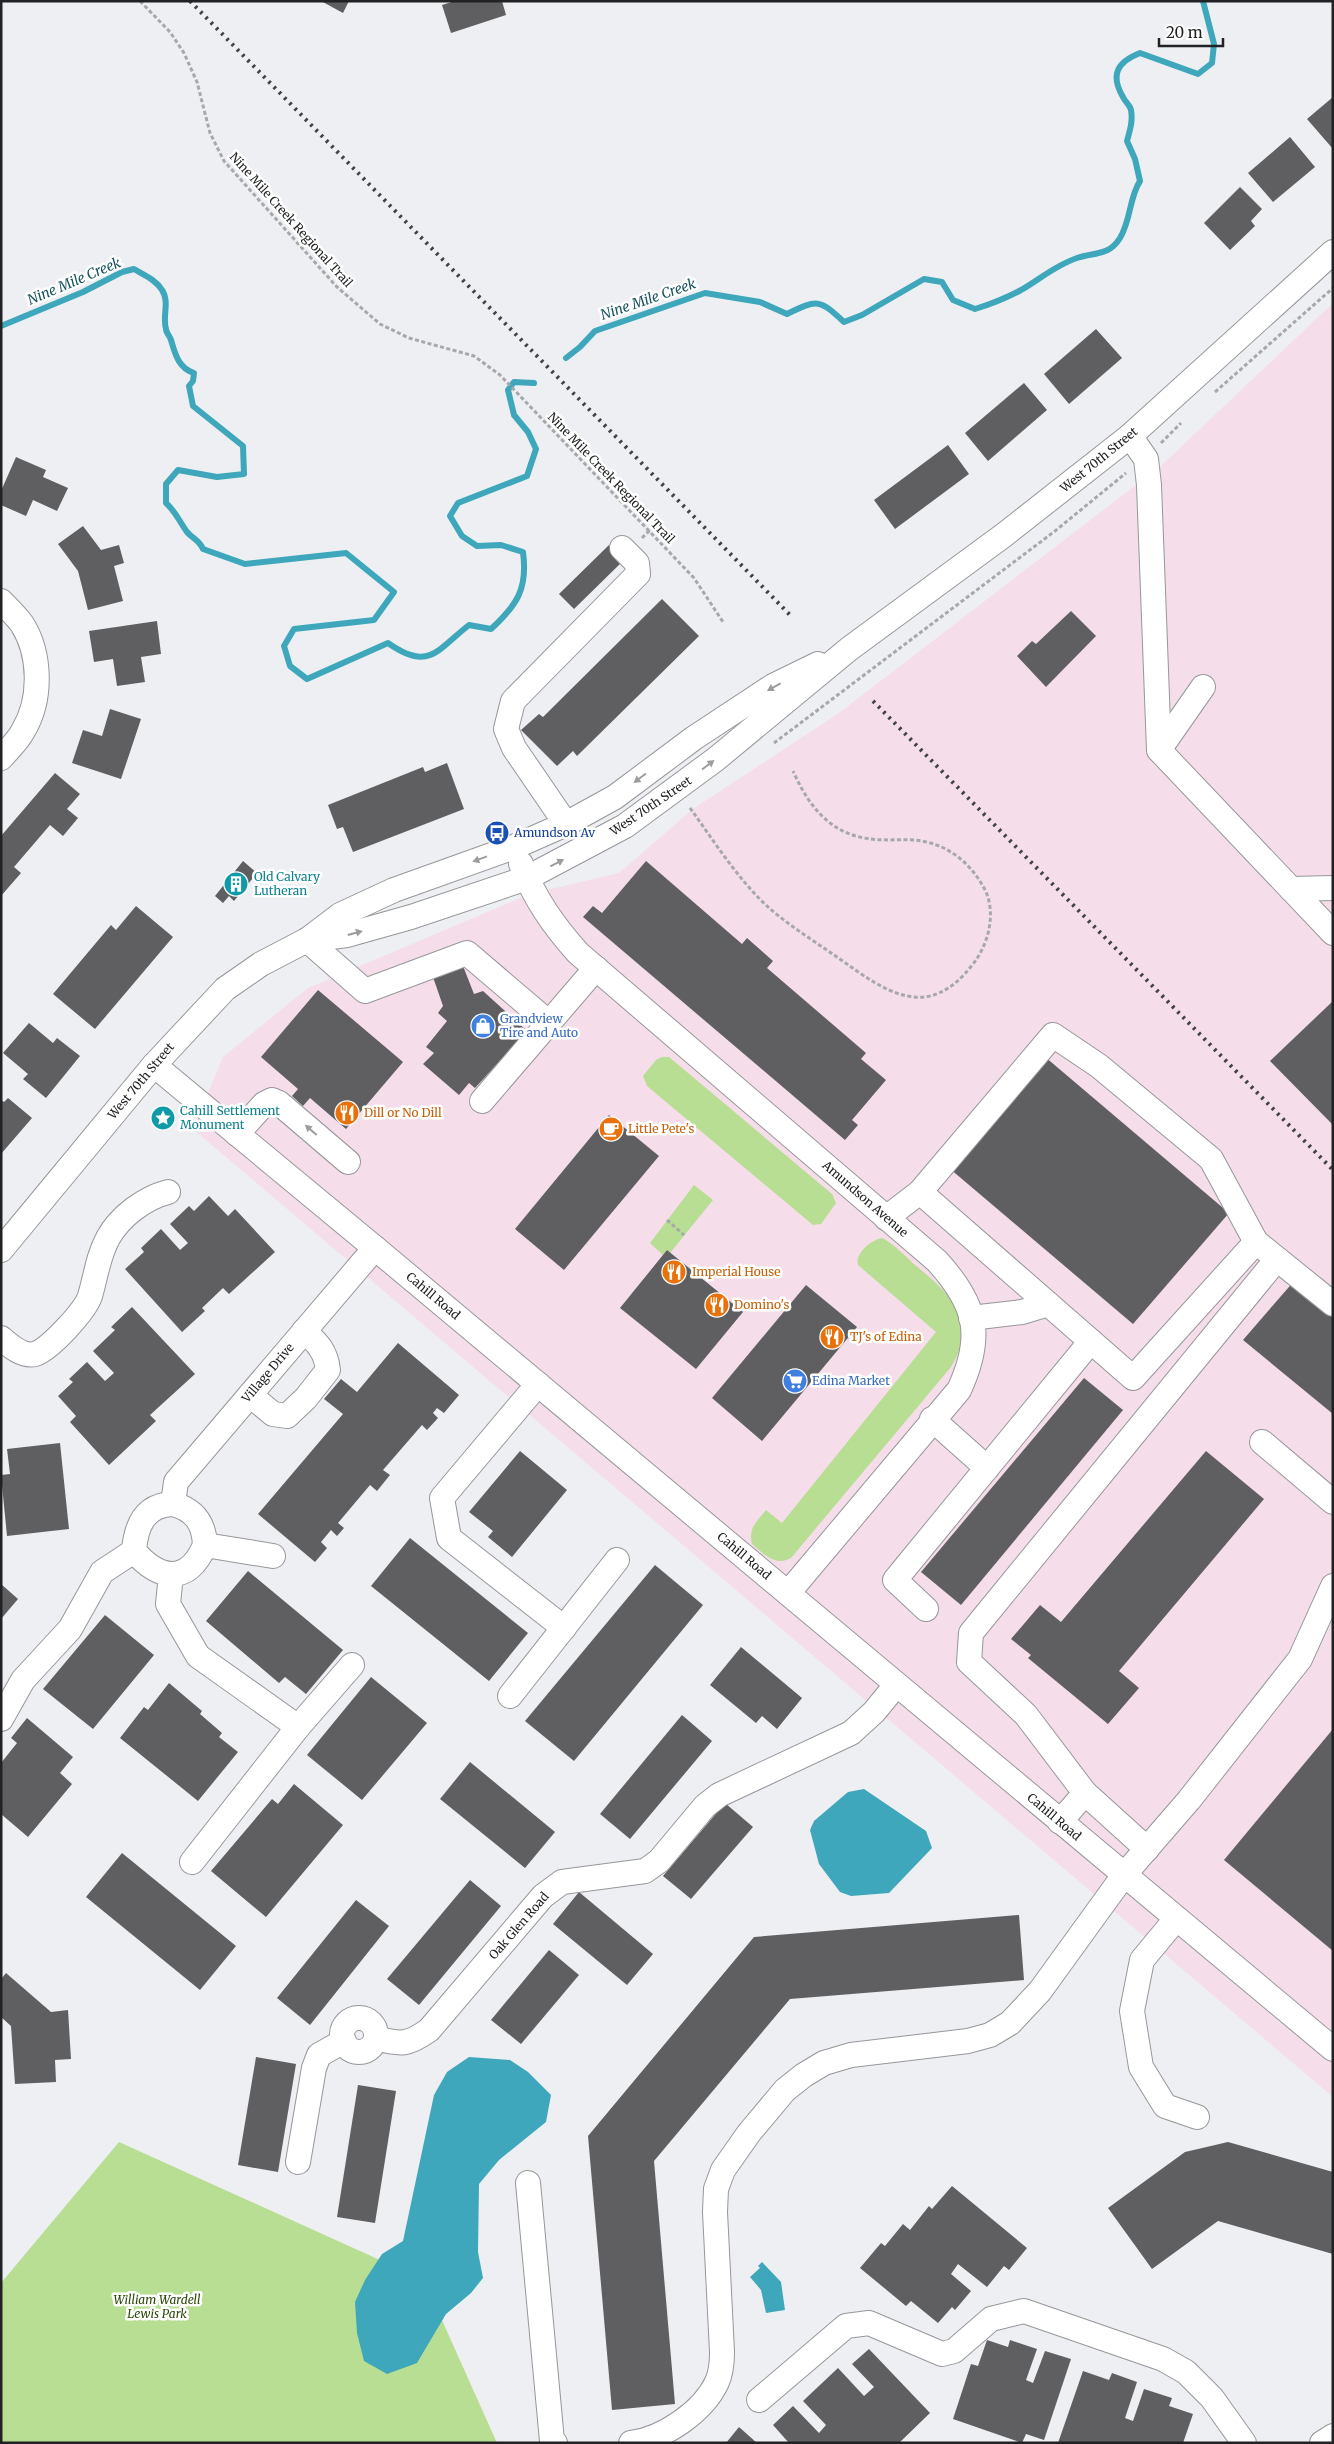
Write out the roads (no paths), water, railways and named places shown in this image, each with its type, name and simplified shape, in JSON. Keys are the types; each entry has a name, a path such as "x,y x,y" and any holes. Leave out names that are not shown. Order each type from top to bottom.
{"street":[{"name":"West 70th Street","path":"306,940 347,935 402,920 527,878 617,830 661,801 779,708 849,649 1004,535 1130,436 1333,252"},
{"path":"1130,436 1146,459 1149,484 1159,750 1333,933"},
{"path":"566,824 514,748 506,729 513,701 638,574 637,563 622,548"},
{"path":"1,601 22,624 34,650 37,677 34,704 24,731 1,758"},
{"name":"West 70th Street","path":"1,1250 154,1065 225,990 261,964 306,940 340,915 394,890 514,847 566,824 615,797 694,738 773,686 849,649"},
{"path":"1159,750 1203,687"},
{"name":"Amundson Avenue","path":"514,847 538,903 557,930 596,968 937,1261 956,1282 969,1308 974,1335 970,1365 958,1390 788,1593"},
{"path":"1291,889 1333,888"},
{"path":"306,940 365,991 467,953 549,1023"},
{"path":"482,1101 596,968"},
{"path":"886,1218 920,1192 1053,1035 1099,1066 1211,1159 1256,1242 1333,1304"},
{"name":"Cahill Road","path":"154,1065 1333,2049"},
{"path":"237,1134 264,1104 272,1100 279,1103 348,1162"},
{"path":"1,1338 23,1353 34,1354 46,1347 73,1321 86,1304 99,1257 115,1227 140,1205 154,1196 168,1192"},
{"path":"920,1192 1133,1378 1256,1242"},
{"name":"Village Drive","path":"173,1504 176,1482 375,1248"},
{"path":"1147,1849 1085,1793 1026,1715 969,1662 971,1634 1277,1259"},
{"path":"971,1318 1022,1312 1048,1304"},
{"path":"250,1395 273,1414 287,1416 306,1398 328,1370 327,1356 316,1341 304,1331"},
{"path":"926,1609 895,1580 1091,1341"},
{"path":"538,1384 442,1498 449,1538 564,1628"},
{"path":"932,1419 987,1468"},
{"path":"1262,1442 1333,1502"},
{"path":"1,1720 23,1680 70,1629 102,1572 134,1551 138,1525 145,1515 153,1508 173,1504 192,1512 200,1521 205,1545 192,1565 182,1572 171,1574 149,1567 134,1551"},
{"path":"205,1545 273,1556"},
{"path":"510,1696 617,1560"},
{"path":"171,1574 168,1604 198,1656 298,1727"},
{"path":"631,2443 642,2441 680,2422 702,2403 716,2383 721,2369 722,2352 715,2212 716,2189 723,2170 749,2133 785,2090 804,2075 824,2063 851,2055 968,2041 990,2035 1003,2027 1040,1991 1124,1875 1189,1800 1300,1659 1333,1586"},
{"path":"192,1862 298,1727 352,1664"},
{"name":"Oak Glen Road","path":"298,2162 314,2068 320,2055 344,2041 342,2038 344,2026 353,2018 365,2018 374,2026 376,2038 396,2044 414,2041 429,2030 542,1896 562,1882 645,1871 659,1861 705,1806 719,1795 851,1733 874,1712 896,1685"},
{"path":"1060,1822 1085,1793"},
{"path":"1176,1918 1142,1960 1132,2011 1141,2067 1165,2106 1197,2117"},
{"path":"528,2183 552,2440 555,2443"},
{"path":"759,2400 846,2326 869,2323 942,2354 954,2351 991,2319 1024,2311 1163,2359 1186,2372 1212,2398 1244,2443"},
{"path":"1322,2443 1333,2436"}],"water":[{"path":"864,1789 926,1831 932,1848 889,1893 851,1896 840,1892 819,1864 810,1830 814,1821 848,1792"},
{"path":"469,2057 510,2060 528,2072 551,2095 546,2122 499,2160 479,2184 478,2252 483,2278 471,2293 446,2314 417,2363 387,2374 364,2361 357,2333 355,2302 365,2280 382,2254 403,2241 434,2095 447,2072"},
{"path":"762,2262 781,2282 785,2310 766,2313 761,2290 750,2277 760,2268 758,2266"}],"waterway":[{"name":"Nine Mile Creek","path":"566,358 595,331 705,293 760,302 787,314 812,304 823,305 844,322 862,315 924,279 942,282 953,300 975,309 1015,293 1069,261 1106,251 1116,244 1124,231 1136,188 1140,181 1135,159 1127,141 1132,114 1119,89 1117,82 1118,70 1126,61 1140,53 1198,74 1212,63 1214,44 1203,1"},
{"name":"Nine Mile Creek","path":"1,326 83,292 122,272 134,269 150,278 159,286 166,304 165,324 176,355 184,368 194,373 193,381 189,386 193,406 243,446 244,474 217,477 178,470 166,484 166,503 187,532 203,549 245,564 346,553 394,592 374,620 294,629 284,646 290,666 307,679 388,643 402,652 423,657 440,649 469,625 491,629 508,612 519,595 522,586 524,576 523,552 501,545 477,546 462,536 450,516 458,503 527,476 536,449 528,432 514,415 508,390 514,382 534,383"}],"railway":[{"path":"190,1 792,617"},
{"path":"873,701 1333,1170"}],"place":[{"name":"Amundson Av","path":"497,833"},
{"name":"Old Calvary Lutheran","path":"236,884"},
{"name":"Grandview Tire and Auto","path":"483,1026"},
{"name":"Dill or No Dill","path":"347,1113"},
{"name":"Cahill Settlement Monument","path":"163,1118"},
{"name":"Little Pete's","path":"611,1129"},
{"name":"Imperial House","path":"674,1272"},
{"name":"Domino's","path":"717,1305"},
{"name":"TJ's of Edina","path":"832,1337"},
{"name":"Edina Market","path":"795,1381"}],"park label":[{"name":"William Wardell Lewis Park","path":"157,2307"}]}
